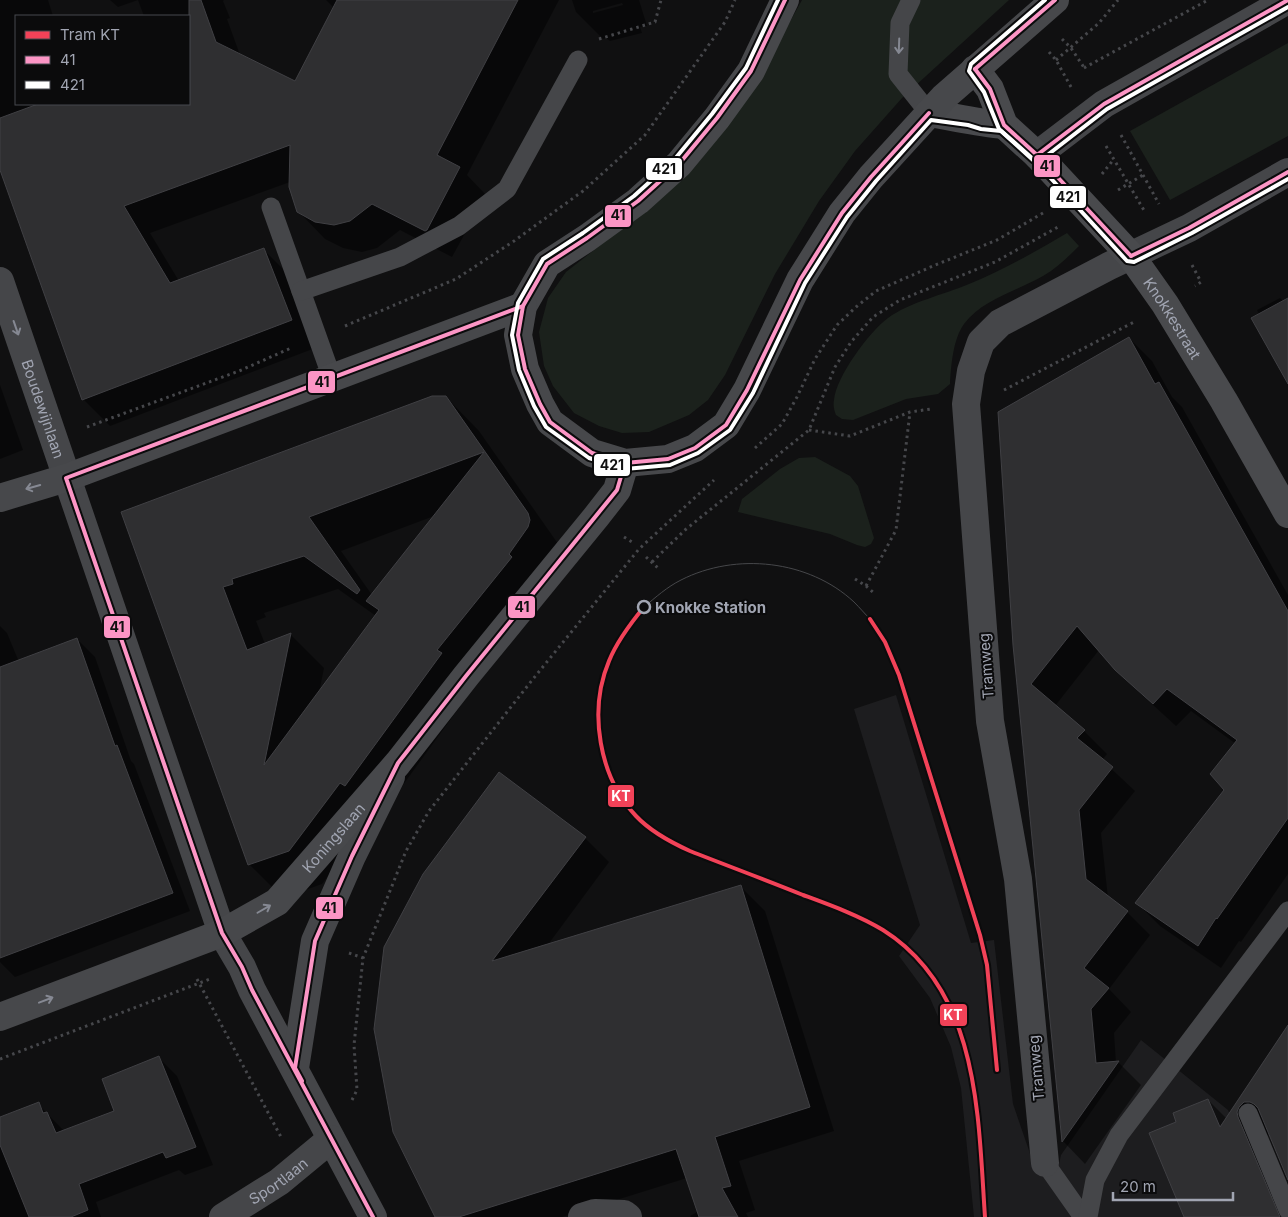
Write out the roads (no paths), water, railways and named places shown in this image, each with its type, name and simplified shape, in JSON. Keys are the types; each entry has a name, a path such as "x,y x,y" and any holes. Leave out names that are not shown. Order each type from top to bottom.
{"main road":[{"path":"785,0 751,71 717,118 679,164 638,201 547,264 523,306 518,335 525,369 540,404 550,422 592,453 625,463 668,459 695,448 726,425 747,390 800,280 842,212 929,113 975,69 1033,21 1055,0"},
{"path":"0,498 66,478 523,306"},
{"name":"Koningslaan","path":"0,1017 222,933 277,902 398,763 466,676 596,517 617,490 625,463"}],"street":[{"path":"1037,155 1104,104 1288,0"},
{"name":"Knokkestraat","path":"975,69 990,89 1004,125 1037,155 1130,256 1165,304 1288,514"},
{"path":"929,113 1004,125"},
{"name":"Tramweg","path":"1045,1162 1018,879 990,721 966,404 971,370 982,342 1000,323 1130,256 1162,242 1288,172"},
{"name":"Boudewijnlaan","path":"0,281 222,933 242,967 252,990 373,1217"},
{"path":"295,1068 315,941 352,856 398,763"},
{"name":"Sportlaan","path":"223,1217 279,1182 331,1139"},
{"path":"582,1217 595,1213 624,1214 628,1217"}],"lane":[{"path":"911,0 900,23 898,74 929,113"},
{"path":"301,292 400,256 459,226 507,189 578,60"},
{"path":"271,208 332,378"},
{"path":"1088,1217 1095,1180 1119,1135 1288,910"},
{"path":"1248,1113 1288,1210"},
{"path":"1045,1162 1082,1217"}],"tram line":[{"path":"644,607 676,583 702,571 725,566 771,565 794,569 816,577 836,588 854,602 870,619"},
{"name":"KT","path":"644,607 629,626 609,661 599,701 601,743 613,782 623,800 648,827 668,840 690,851 864,920 883,930 915,956 939,986 956,1021 968,1058 980,1138 985,1217"},
{"name":"KT","path":"870,619 885,642 899,675 980,935 987,965 997,1070"}],"place":[{"name":"Knokke Station","path":"644,607"}]}
